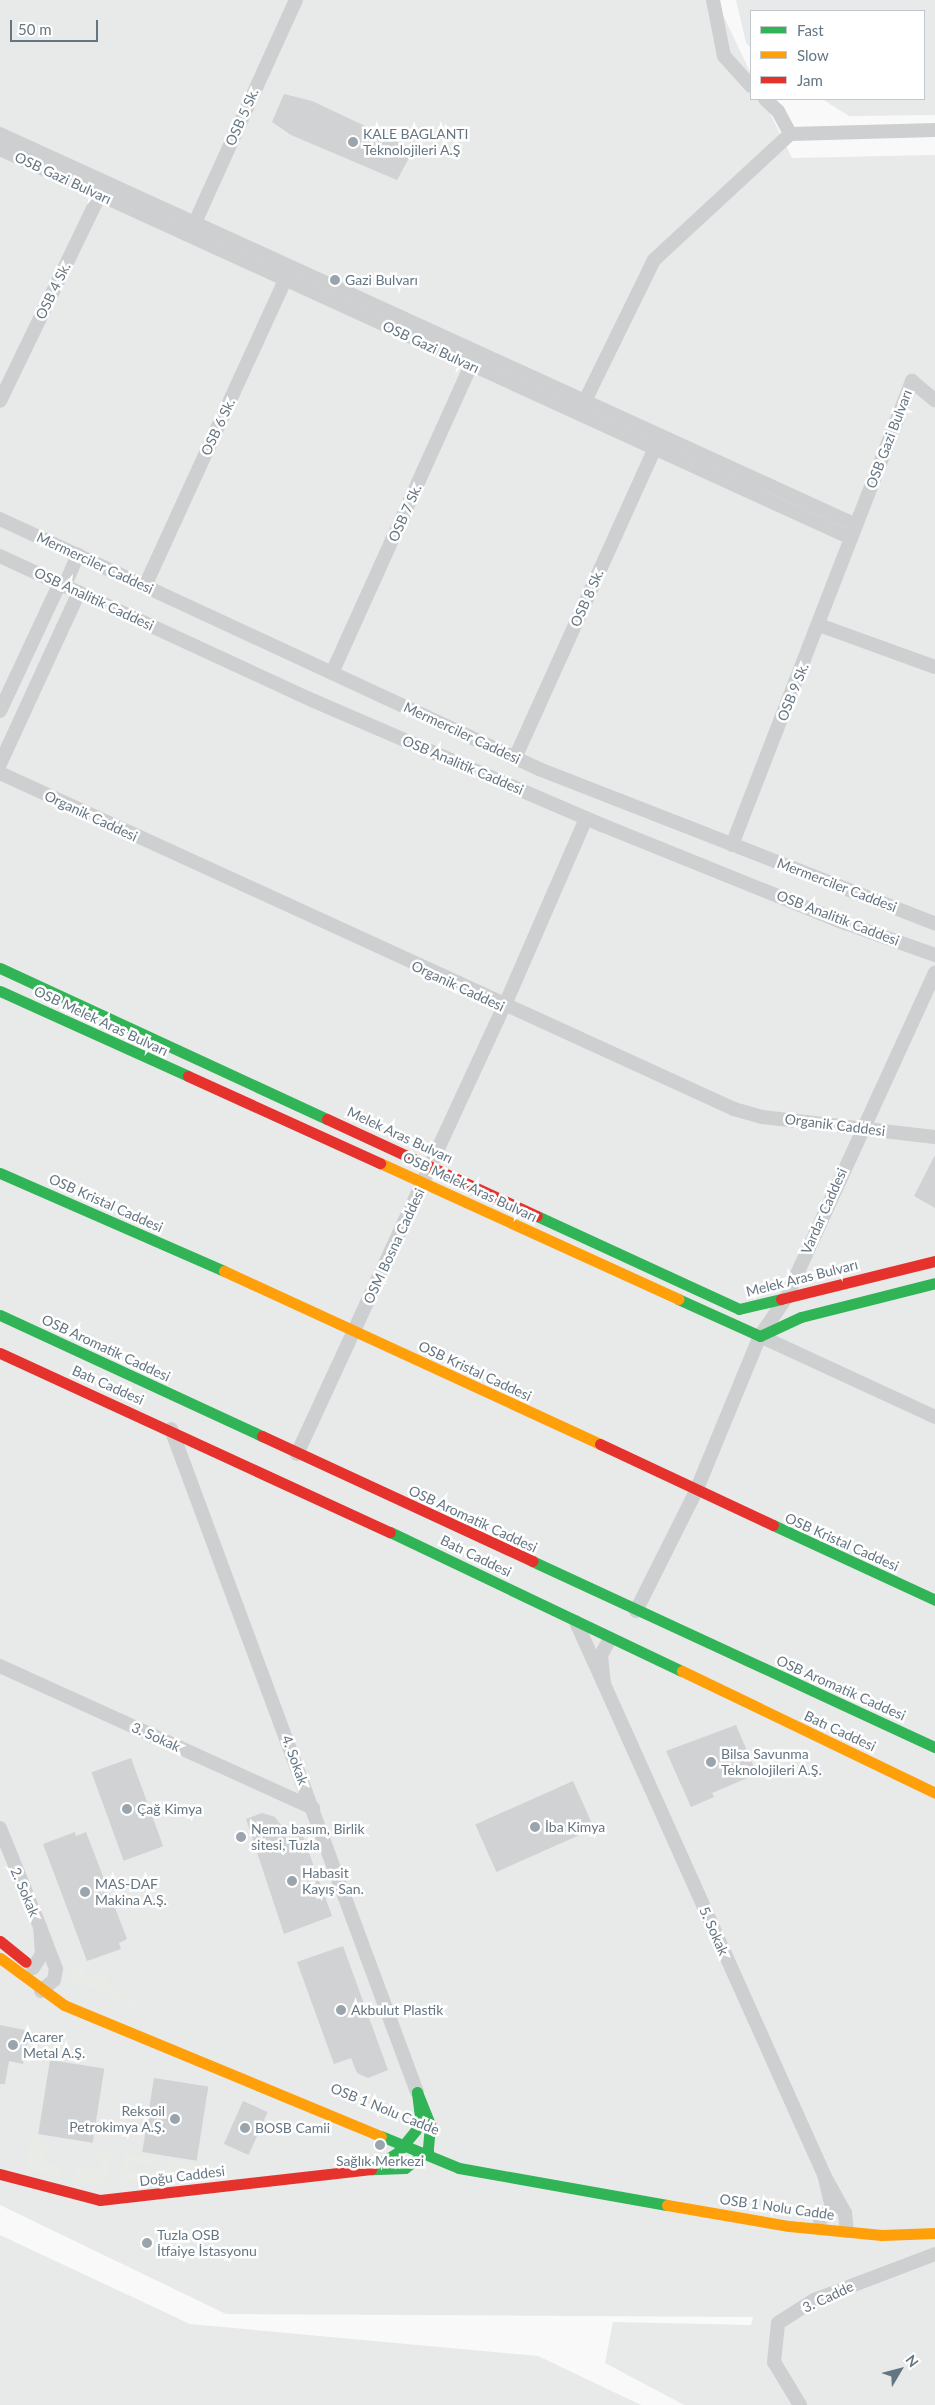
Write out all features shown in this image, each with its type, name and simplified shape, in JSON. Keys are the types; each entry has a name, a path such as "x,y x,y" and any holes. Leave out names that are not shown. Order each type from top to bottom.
{"street":[{"name":"OSB 5 Sk.","path":"189,235 296,0"},
{"path":"713,0 724,56 750,85"},
{"path":"766,100 778,111 790,134"},
{"path":"581,408 654,260 790,134 935,130"},
{"name":"OSB Gazi Bulvarı","path":"0,134 195,221 288,274 472,366 581,408"},
{"name":"OSB Gazi Bulvarı","path":"0,149 189,235 477,353 581,408 656,444 853,532 912,381 935,400"},
{"name":"OSB 4 Sk.","path":"0,401 106,181"},
{"name":"OSB 6 Sk.","path":"145,586 288,274"},
{"name":"OSB 7 Sk.","path":"332,673 477,353"},
{"name":"OSB 8 Sk.","path":"515,758 656,444"},
{"name":"Mermerciler Caddesi","path":"0,519 515,758 732,845 935,923"},
{"name":"OSB 9 Sk.","path":"732,845 819,625 853,532"},
{"path":"0,711 78,555"},
{"name":"OSB Analitik Caddesi","path":"0,556 314,701 586,818 845,923 935,955"},
{"path":"0,764 79,592"},
{"path":"819,625 935,667"},
{"name":"Organik Caddesi","path":"0,773 504,1007 734,1109 762,1117 935,1137"},
{"name":"OSM Bosna Caddesi","path":"297,1454 504,1007 586,818"},
{"name":"Melek Aras Bulvarı","path":"0,968 739,1309 935,1261"},
{"name":"Vardar Caddesi","path":"636,1610 696,1491 760,1336 786,1298 861,1128 935,973"},
{"name":"OSB Melek Aras Bulvarı","path":"0,991 760,1336"},
{"name":"OSB Kristal Caddesi","path":"0,1173 355,1332 935,1600"},
{"path":"760,1336 802,1317 935,1283"},
{"name":"OSB Aromatik Caddesi","path":"0,1315 297,1454 935,1747"},
{"path":"760,1336 935,1417"},
{"name":"Batı Caddesi","path":"0,1353 171,1429 935,1793"},
{"name":"4. Sokak","path":"171,1429 418,2092"},
{"name":"5. Sokak","path":"576,1622 826,2177 845,2213 847,2231"},
{"name":"5. Sokak","path":"604,1684 601,1655 610,1639"},
{"name":"3. Sokak","path":"0,1666 312,1808"},
{"name":"2. Sokak","path":"0,1828 54,1960 52,1983"},
{"name":"2. Sokak","path":"33,1968 42,1954 40,1927"},
{"name":"OSB 1 Nolu Cadde","path":"0,1941 52,1983 81,1998 408,2141 459,2168 539,2184 770,2224 847,2231"},
{"name":"OSB 1 Nolu Cadde","path":"0,1958 41,1991 93,2018 408,2141"},
{"path":"41,1991 52,1983"},
{"path":"408,2141 420,2117 418,2092"},
{"path":"418,2092 429,2118 427,2150"},
{"name":"Doğu Caddesi","path":"371,2169 408,2141"},
{"name":"OSB 1 Nolu Cadde","path":"427,2150 820,2220 847,2231"},
{"name":"Doğu Caddesi","path":"0,2174 81,2198 109,2200 371,2169 405,2168 427,2150"},
{"name":"5. Sokak","path":"820,2220 832,2208 826,2177"},
{"path":"847,2231 896,2236 935,2233"},
{"name":"3. Cadde","path":"800,2405 774,2362 778,2323 814,2300 935,2254"}],"shaded area":[{"path":"0,0 716,0 750,72 750,100 763,100 792,158 935,155 935,2405 684,2405 605,2363 613,2322 751,2325 753,2317 226,2314 0,2205"},
{"path":"736,0 935,0 935,115 849,116 824,100 925,100 925,10 750,10 750,47 746,43"},
{"path":"82,1966 86,1977 107,1978 110,1988 127,1998 133,1997 137,2007 74,1980 70,1970"},
{"path":"31,2133 39,2134 38,2142 52,2144 41,2162 63,2167 60,2178 25,2168"},
{"path":"95,2152 112,2155 105,2185 72,2182 77,2168 100,2171 102,2162 93,2160"},
{"path":"125,2153 156,2158 154,2165 131,2162 129,2172 154,2172 153,2179 118,2183"},
{"path":"168,2160 194,2164 213,2162 211,2172 164,2177"},
{"path":"0,2235 190,2324 538,2356 641,2405 0,2405"}],"building":[{"name":"KALE BAGLANTI Teknolojileri A.Ş","path":"284,94 312,101 414,149 397,180 291,135 272,122"},
{"path":"935,1155 935,1208 914,1196"},
{"name":"Bilsa Savunma Teknolojileri A.Ş.","path":"736,1725 757,1774 712,1793 714,1797 691,1807 666,1751"},
{"name":"Çağ Kimya","path":"131,1758 163,1846 124,1861 92,1772"},
{"name":"İba Kimya","path":"573,1781 594,1829 496,1872 475,1825"},
{"name":"Habasit Kayış San.","path":"262,1813 275,1817 287,1833 300,1828 332,1916 284,1934 246,1819"},
{"name":"MAS-DAF Makina A.Ş.","path":"75,1832 76,1836 86,1832 127,1939 119,1943 121,1949 87,1961 43,1844"},
{"name":"Akbulut Plastik","path":"343,1946 388,2070 368,2078 357,2073 351,2058 334,2064 297,1962"},
{"name":"Acarer Metal A.Ş.","path":"0,2025 30,2031 23,2064 9,2061 5,2084 0,2084"},
{"name":"Reksoil Petrokimya A.Ş.","path":"50,2060 104,2069 93,2143 38,2134"},
{"name":"Reksoil Petrokimya A.Ş.","path":"154,2078 208,2087 197,2161 142,2152"},
{"name":"BOSB Camii","path":"243,2101 268,2112 249,2155 224,2144"}],"traffic: fast":[{"path":"0,968 327,1119"},
{"path":"0,991 188,1076"},
{"path":"0,1173 224,1271"},
{"path":"537,1216 739,1309 781,1299"},
{"path":"678,1299 760,1336 801,1317 935,1283"},
{"path":"0,1315 262,1436"},
{"path":"773,1525 935,1600"},
{"path":"390,1532 682,1671"},
{"path":"532,1561 935,1747"},
{"path":"417,2092 430,2125 428,2150 405,2168 371,2169 398,2152 416,2130 420,2117 417,2092"},
{"path":"381,2136 459,2168 667,2205"}],"traffic: slow":[{"path":"380,1163 678,1299"},
{"path":"224,1271 600,1444"},
{"path":"682,1671 935,1793"},
{"path":"0,1958 64,2005 381,2136"},
{"path":"667,2205 789,2226 882,2235 935,2233"}],"traffic: jam":[{"path":"188,1076 380,1163"},
{"path":"327,1119 537,1216"},
{"path":"781,1299 935,1261"},
{"path":"0,1353 390,1532"},
{"path":"262,1436 532,1561"},
{"path":"600,1444 773,1525"},
{"path":"0,1941 26,1962"},
{"path":"0,2174 100,2200 371,2169"}],"place":[{"name":"KALE BAGLANTI Teknolojileri A.Ş","path":"353,142"},
{"name":"Gazi Bulvarı","path":"335,280"},
{"name":"Bilsa Savunma Teknolojileri A.Ş.","path":"711,1762"},
{"name":"Çağ Kimya","path":"127,1809"},
{"name":"İba Kimya","path":"535,1827"},
{"name":"Nema basım, Birlik sitesi, Tuzla","path":"241,1837"},
{"name":"Habasit Kayış San.","path":"292,1881"},
{"name":"MAS-DAF Makina A.Ş.","path":"85,1892"},
{"name":"Akbulut Plastik","path":"341,2010"},
{"name":"Acarer Metal A.Ş.","path":"13,2045"},
{"name":"Reksoil Petrokimya A.Ş.","path":"175,2119"},
{"name":"BOSB Camii","path":"245,2128"},
{"name":"Sağlık Merkezi","path":"380,2145"},
{"name":"Tuzla OSB İtfaiye İstasyonu","path":"147,2243"}]}
